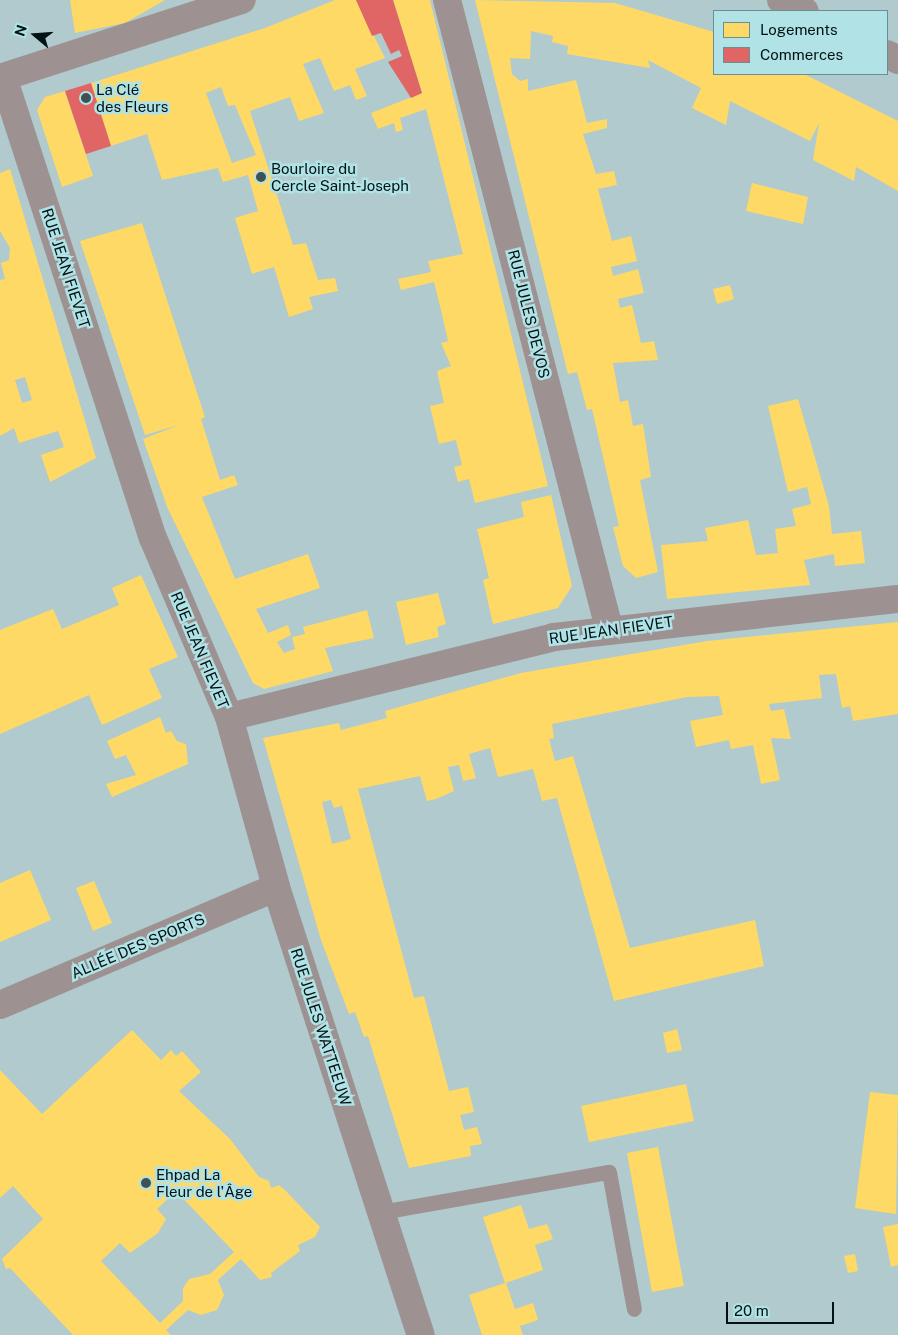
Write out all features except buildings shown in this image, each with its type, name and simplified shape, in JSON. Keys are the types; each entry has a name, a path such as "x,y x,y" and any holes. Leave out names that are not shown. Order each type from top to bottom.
{"street":[{"path":"2,79 242,0"},
{"name":"RUE JULES DEVOS","path":"447,0 609,628"},
{"path":"781,0 803,10"},
{"name":"RUE JEAN FIEVET","path":"2,79 153,538 229,717 554,637 609,628 898,599"},
{"name":"RUE JULES WATTEEUW","path":"229,717 276,887 422,1335"},
{"name":"ALLÉE DES SPORTS","path":"0,1005 276,887"}],"lane":[{"path":"381,1212 609,1172 634,1309"}],"place":[{"name":"La Clé des Fleurs","path":"86,98"},
{"name":"Bourloire du Cercle Saint-Joseph","path":"261,177"},
{"name":"Ehpad La Fleur de l'Âge","path":"146,1183"}]}
